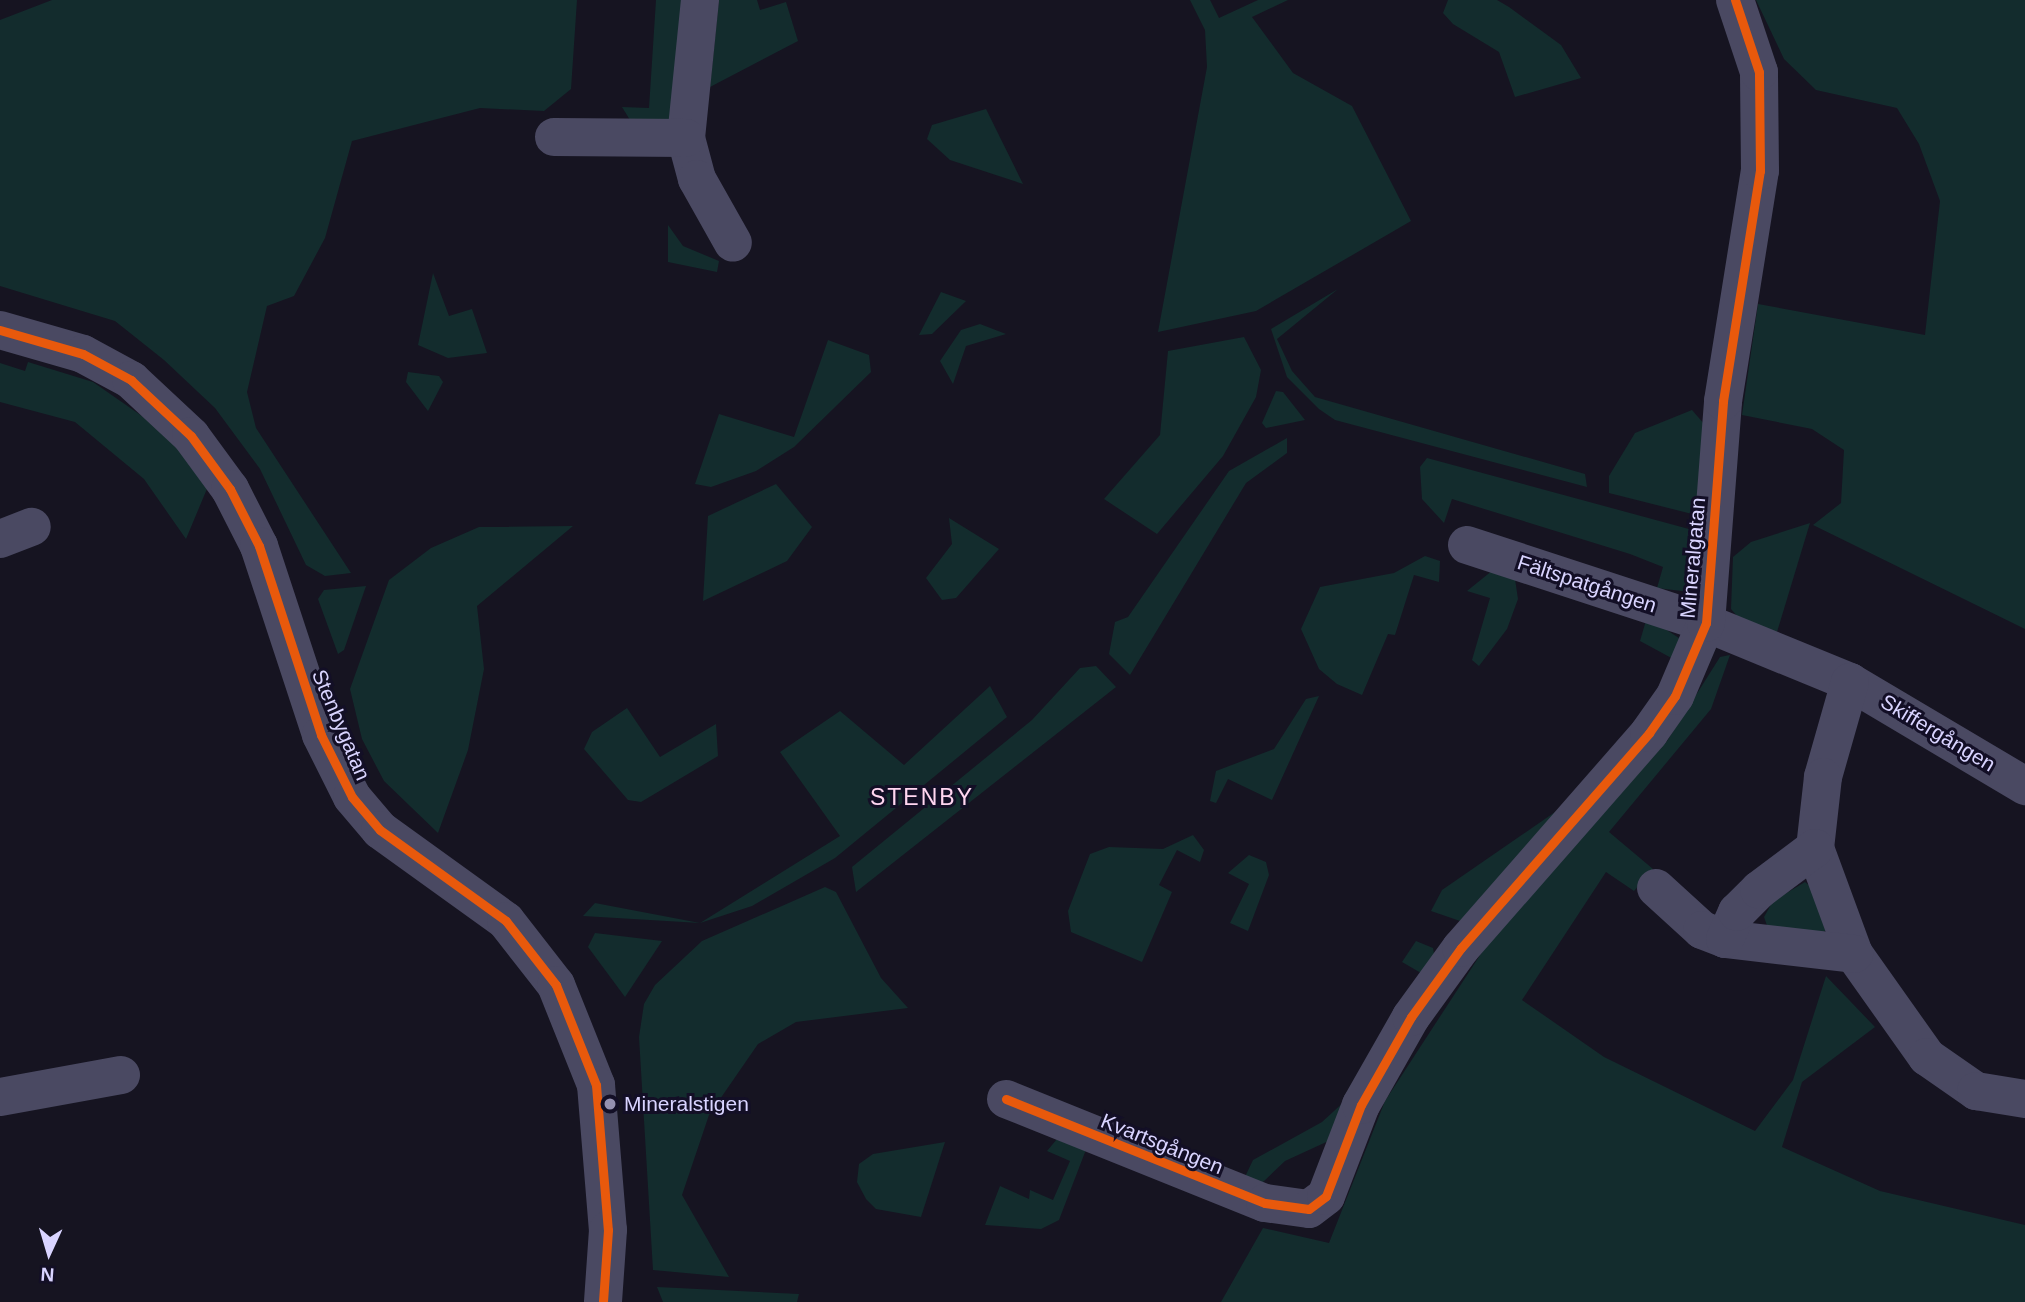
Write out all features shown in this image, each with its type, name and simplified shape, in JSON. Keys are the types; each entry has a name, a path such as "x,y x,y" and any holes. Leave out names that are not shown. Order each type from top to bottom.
{"street":[{"path":"700,0 686,138 696,178 733,243"},
{"name":"Mineralgatan","path":"1309,1209 1326,1196 1362,1105 1411,1017 1461,948 1649,733 1686,673 1706,624 1723,401 1764,123 1759,72 1735,0"},
{"path":"554,137 686,138"},
{"name":"Stenbygatan","path":"0,330 83,354 131,380 191,436 230,489 259,546 321,735 352,797 380,830 506,921 556,985 596,1085 608,1230 603,1302"},
{"name":"Fältspatgången","path":"1467,545 1706,624"},
{"name":"Skiffergången","path":"1706,624 1850,682 2025,786"},
{"path":"1850,682 1823,777 1815,848 1854,954 1927,1057 1976,1091 2025,1099"},
{"path":"1725,939 1737,912 1759,890 1815,848"},
{"path":"1657,888 1702,930 1725,939 1854,954"},
{"path":"0,1097 121,1075"},
{"name":"Kvartsgången","path":"1006,1099 1265,1203 1309,1209"}],"green space":[{"path":"52,0 577,0 571,89 544,111 480,108 352,141 325,238 294,296 267,306 247,392 256,428 351,573 325,576 306,565 260,469 215,408 164,360 115,321 0,286 0,20"},
{"path":"656,0 686,0 676,108 667,122 630,120 622,107 649,108"},
{"path":"719,0 757,0 760,10 786,2 798,41 710,87"},
{"path":"1190,0 1210,0 1219,18 1258,0 1288,0 1252,17 1293,73 1352,106 1411,221 1256,311 1158,332 1207,67 1205,30"},
{"path":"1448,0 1497,0 1509,7 1561,45 1581,78 1515,97 1499,52 1453,24 1443,13"},
{"path":"1756,0 2025,0 2025,629 1813,525 1841,503 1844,450 1812,429 1742,415 1758,304 1925,335 1940,201 1919,144 1897,108 1816,90 1784,59"},
{"path":"986,109 1023,184 950,160 927,139 932,125"},
{"path":"668,225 683,246 719,261 717,272 668,262"},
{"path":"433,273 449,316 472,309 487,353 448,358 418,345"},
{"path":"1338,289 1277,339 1292,371 1315,397 1585,474 1587,487 1335,420 1319,409 1287,377 1271,329"},
{"path":"941,292 966,301 932,334 919,335"},
{"path":"980,324 1006,334 966,346 953,384 940,361 961,330"},
{"path":"1244,337 1261,370 1256,397 1223,456 1157,534 1104,499 1160,435 1168,351"},
{"path":"828,340 869,355 871,372 794,447 756,471 711,487 695,484 719,414 794,437"},
{"path":"28,362 93,382 162,430 209,484 186,539 144,479 75,422 0,402 0,363 25,371"},
{"path":"408,372 439,376 443,382 428,411 406,382"},
{"path":"1276,391 1283,392 1305,420 1266,428 1262,423"},
{"path":"1692,410 1705,425 1700,516 1609,493 1609,476 1635,433"},
{"path":"1287,438 1287,453 1246,483 1130,675 1109,654 1115,622 1128,617 1229,471"},
{"path":"1427,458 1700,532 1690,592 1657,588 1663,567 1630,554 1452,499 1444,523 1422,499 1420,467"},
{"path":"776,484 812,527 787,561 703,601 708,516"},
{"path":"949,518 999,549 956,598 942,600 926,578 952,544"},
{"path":"1810,523 1777,632 1742,622 1731,609 1733,557 1751,542"},
{"path":"573,526 477,606 484,669 468,750 438,833 384,781 362,739 350,689 389,580 431,548 479,527"},
{"path":"1425,556 1440,561 1439,582 1414,575 1395,635 1388,634 1362,695 1337,684 1319,669 1301,629 1320,587 1394,573"},
{"path":"1493,570 1515,579 1518,599 1507,629 1479,666 1472,660 1490,598 1467,591"},
{"path":"366,586 344,650 338,654 318,599 324,590"},
{"path":"1647,617 1685,642 1677,661 1640,641"},
{"path":"1730,655 1711,709 1609,832 1653,869 1634,891 1606,872 1522,1000 1604,1057 1755,1131 1793,1080 1826,976 1875,1027 1802,1082 1782,1147 1880,1191 2025,1225 2025,1302 1221,1302 1263,1228 1329,1243 1385,1101 1486,946 1667,741 1720,657"},
{"path":"1096,666 1116,687 856,892 852,867 1032,720 1080,668"},
{"path":"990,686 1007,717 835,858 752,906 700,923 840,836 780,752 840,711 904,765"},
{"path":"1319,696 1272,800 1228,779 1216,803 1210,801 1216,771 1274,749 1306,699"},
{"path":"627,708 660,757 716,724 718,756 641,802 628,800 584,749 592,732"},
{"path":"1568,803 1460,921 1431,911 1442,890"},
{"path":"1193,835 1204,850 1200,862 1177,850 1159,885 1172,892 1142,962 1071,932 1068,911 1090,854 1109,847 1163,849"},
{"path":"1249,855 1266,862 1269,875 1248,931 1230,923 1249,884 1228,873"},
{"path":"1805,882 1815,890 1829,926 1817,940 1769,931 1764,917 1773,901"},
{"path":"825,887 836,892 881,978 908,1008 796,1022 758,1044 709,1115 682,1195 729,1277 653,1270 639,1037 644,1004 655,985 702,941"},
{"path":"595,903 700,923 583,916"},
{"path":"595,933 662,941 625,997 588,947"},
{"path":"1416,941 1433,948 1435,960 1421,973 1402,962"},
{"path":"1346,1100 1335,1138 1285,1161 1263,1182 1243,1181 1253,1160 1322,1122"},
{"path":"1057,1139 1087,1147 1059,1220 1041,1229 985,1225 1000,1186 1029,1199 1030,1190 1053,1200 1070,1161 1047,1151"},
{"path":"945,1142 921,1217 876,1209 866,1199 857,1182 859,1164 873,1154"},
{"path":"657,1287 799,1294 797,1302 663,1302"}],"cycle path":[{"path":"1006,1099 1265,1203 1309,1209 1326,1196 1361,1105 1411,1017 1461,948 1649,733 1675,696 1706,623 1723,401 1760,171 1759,72 1735,0"},
{"path":"0,330 83,354 131,380 191,436 230,489 259,546 321,735 352,797 380,830 506,921 556,985 596,1085 608,1230 603,1302"}],"place":[{"name":"Mineralstigen","path":"610,1104"}],"district":[{"name":"STENBY","path":"922,797"}]}
